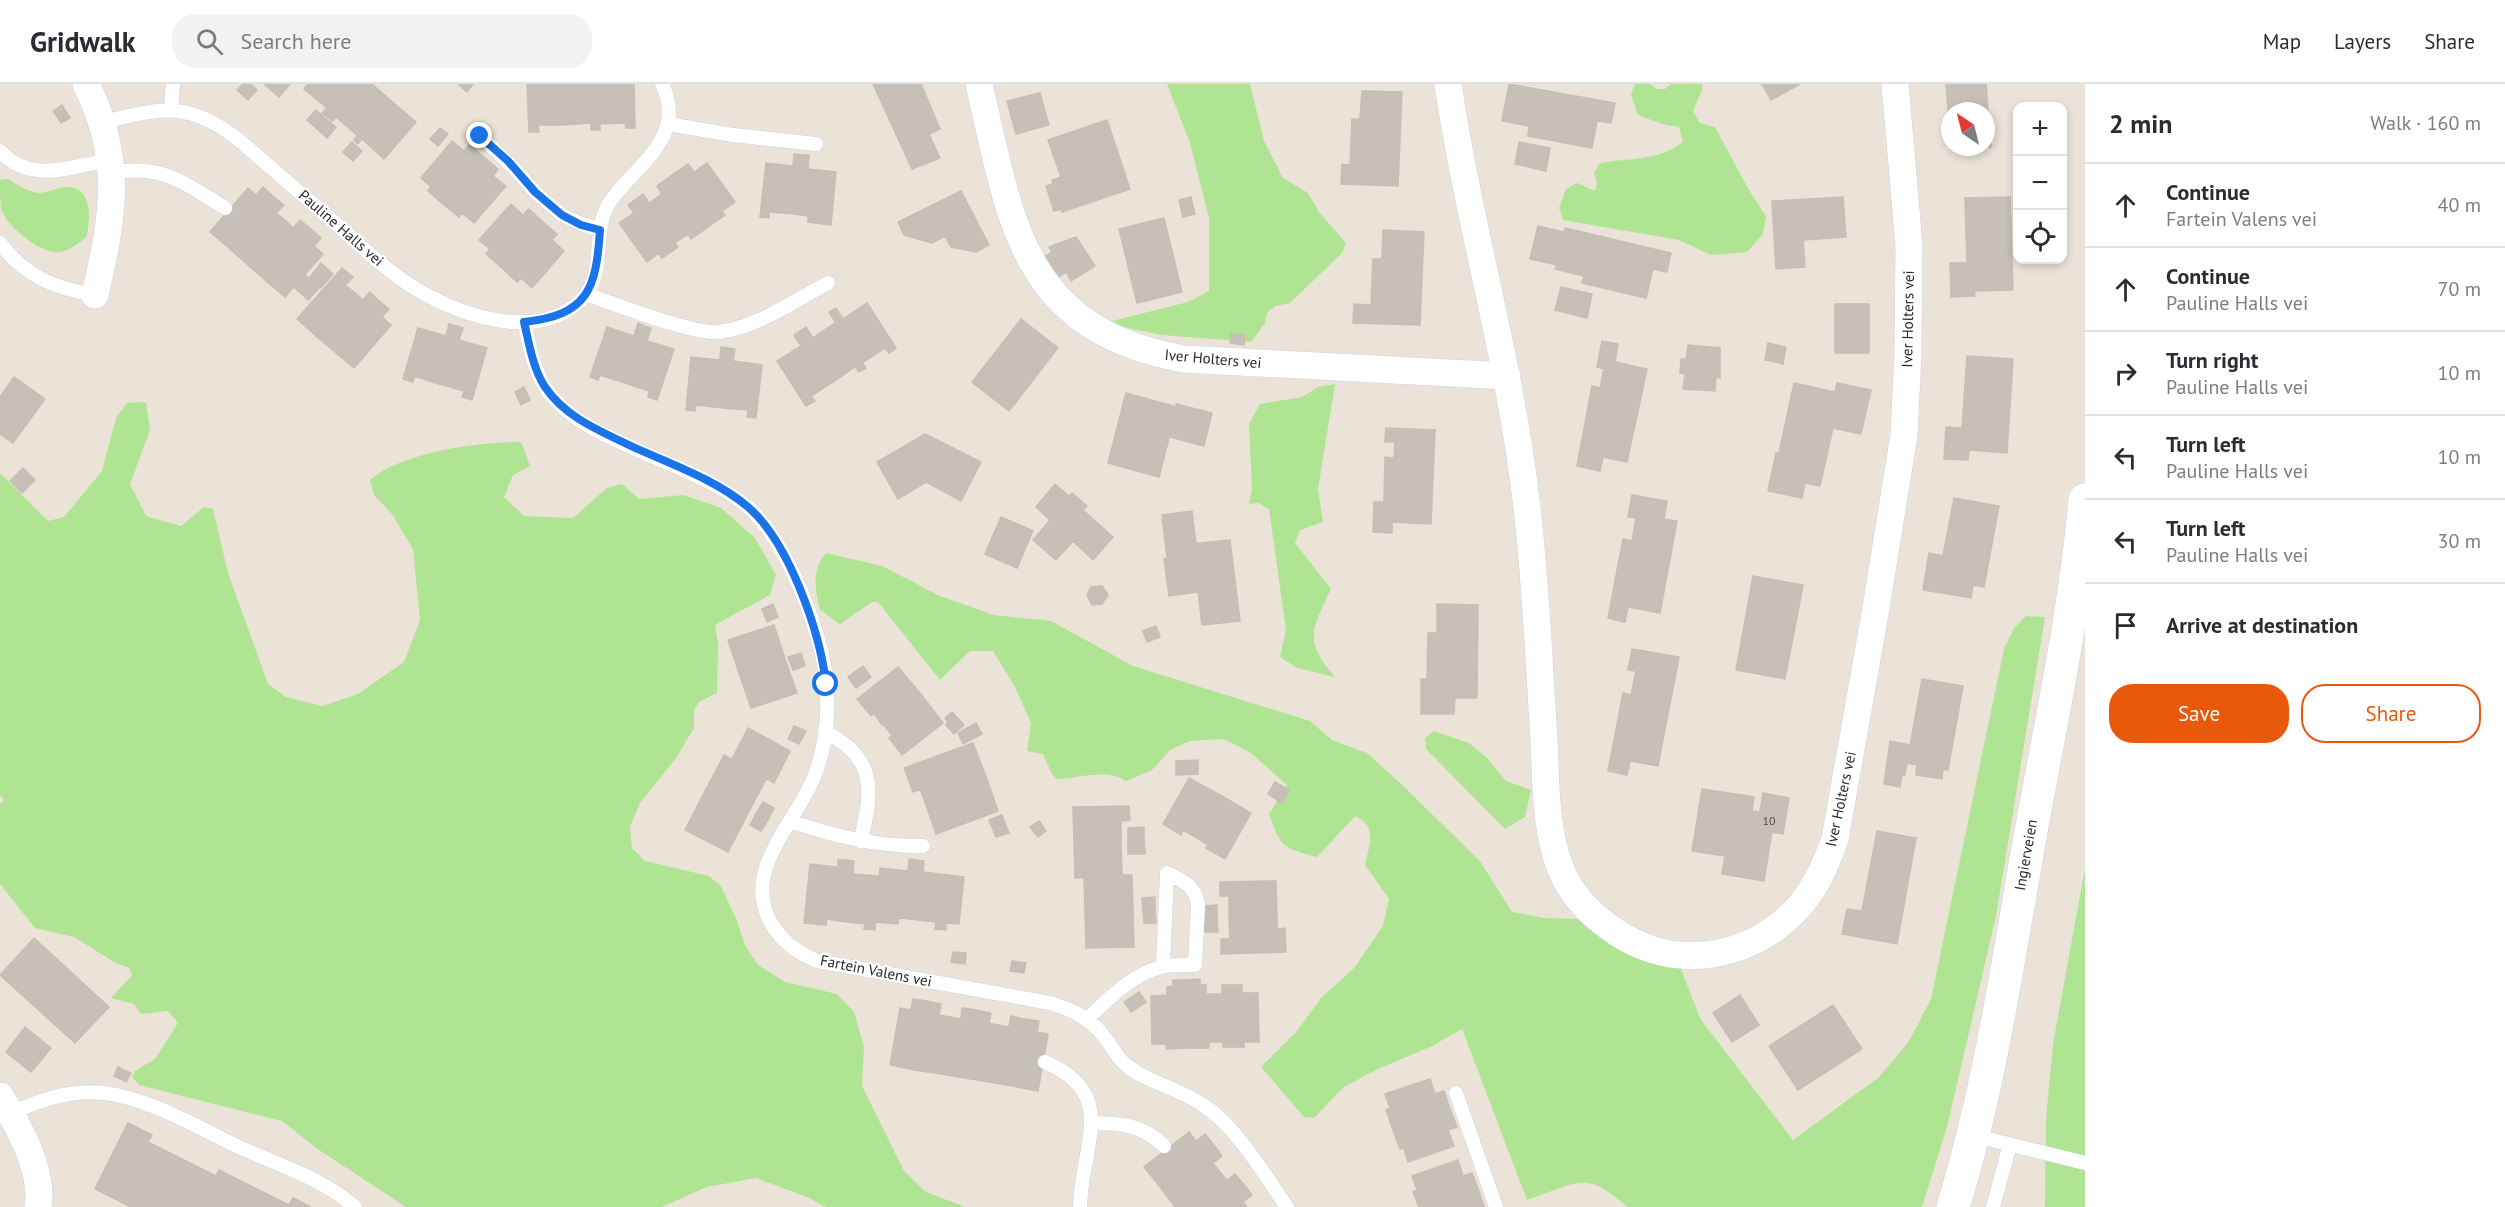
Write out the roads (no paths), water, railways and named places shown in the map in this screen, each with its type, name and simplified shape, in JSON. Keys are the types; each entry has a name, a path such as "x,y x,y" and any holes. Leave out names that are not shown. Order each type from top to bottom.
{"main road":[{"name":"Ingierveien","path":"1953,1207 1972,1135 2000,1003 2067,626 2085,500"}],"street":[{"path":"86,84 103,122 111,166 111,213 95,295"},
{"name":"Iver Holters vei","path":"979,84 1010,206 1032,264 1061,301 1078,317 1108,336 1154,353 1184,358 1507,376"},
{"name":"Iver Holters vei","path":"1448,84 1460,159 1518,433 1530,526 1548,802 1559,865 1566,882 1582,904 1609,928 1642,946 1681,955 1700,956 1739,948 1778,926 1796,910 1812,890 1825,867 1835,839 1904,435 1908,353 1909,245 1895,84"},
{"path":"6,1105 23,1137 38,1178 38,1207"}],"lane":[{"path":"171,109 173,84"},
{"path":"662,84 669,103 668,124 664,136 657,148 606,207 600,230 597,266 586,294 680,325 717,332 747,325 828,283"},
{"name":"Pauline Halls vei","path":"103,122 171,109 189,111 221,125 382,264 414,288 432,298 467,311 499,320 524,322 539,320 569,309 586,294"},
{"path":"668,124 733,135 816,144"},
{"path":"480,136 555,209 569,219 600,230"},
{"path":"0,151 16,166 36,171 111,166 164,175 225,208"},
{"path":"0,243 21,266 51,285 95,295"},
{"name":"Fartein Valens vei","path":"524,322 531,351 544,386 562,407 606,434 719,487 750,508 774,539 801,593 819,639 826,684 825,732 814,777 766,866 762,898 765,911 777,933 795,950 817,961 1050,1003 1071,1009 1098,1028 1122,1062 1132,1070 1188,1096 1218,1117 1250,1154 1287,1207"},
{"path":"825,732 850,747 864,770 868,782 868,813 860,841"},
{"path":"790,821 860,841 899,847 923,846"},
{"path":"1087,1019 1136,978 1163,966 1194,964 1198,904 1192,889 1184,881 1167,873 1163,966"},
{"path":"1045,1062 1076,1081 1087,1096 1091,1107 1092,1122 1082,1175 1080,1207"},
{"path":"6,1105 76,1093 98,1092 123,1096 161,1111 322,1185 355,1207"},
{"path":"1456,1093 1497,1207"},
{"path":"1092,1122 1136,1126 1151,1134 1164,1146"},
{"path":"1972,1135 2085,1163"},
{"path":"1993,1207 2010,1144"}]}
